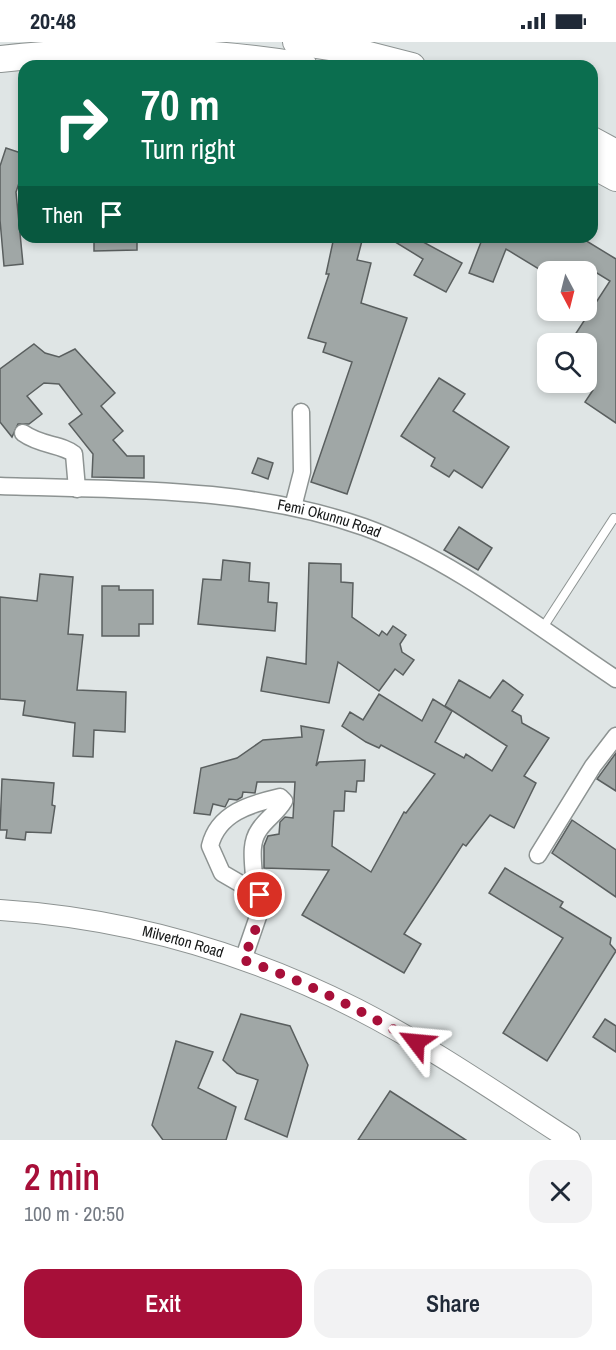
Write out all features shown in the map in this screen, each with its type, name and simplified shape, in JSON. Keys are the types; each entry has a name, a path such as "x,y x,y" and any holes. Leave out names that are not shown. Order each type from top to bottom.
{"main road":[{"path":"296,42 349,50 388,60"},
{"path":"0,59 129,51 255,60"},
{"path":"598,143 616,153"},
{"path":"598,168 616,178"}],"street":[{"path":"293,507 302,472 301,412"},
{"path":"23,433 36,441 68,449 74,454 77,489"},
{"name":"Femi Okunnu Road","path":"0,486 197,493 293,507 365,528 416,551 463,578 616,679"},
{"path":"538,855 593,766 616,736"},
{"path":"243,960 264,902 254,891 222,873 210,846 219,824 238,810 280,797 284,801 278,811 258,831 255,840 252,854 256,877 254,891"},
{"name":"Milverton Road","path":"0,910 50,913 133,927 268,968 357,1009 436,1054 570,1140"}],"lane":[{"path":"542,630 614,518"}],"building":[{"path":"6,148 18,152 16,192 18,243 21,243 23,264 4,266 0,220 0,166"},
{"path":"94,243 137,243 137,250 94,251"},
{"path":"333,243 361,243 357,260 371,263 361,303 407,318 347,494 311,482 352,362 323,352 326,343 308,338 329,274 326,274"},
{"path":"397,243 425,243 462,263 446,292 414,275 423,259"},
{"path":"481,243 590,243 616,259 616,423 585,402 591,393 597,393 597,333 576,333 584,321 597,321 597,301 610,281 597,273 597,261 537,261 537,268 506,249 493,282 469,273"},
{"path":"34,344 45,353 59,357 75,349 115,393 101,406 123,431 113,440 127,456 144,456 144,478 92,477 93,454 69,424 82,414 59,384 44,383 27,396 42,414 29,424 18,424 12,437 0,422 0,369"},
{"path":"439,378 465,394 453,411 509,447 482,488 454,470 449,477 431,466 435,458 401,436"},
{"path":"258,458 273,463 268,479 252,473"},
{"path":"459,527 492,548 478,570 444,550"},
{"path":"223,560 250,563 249,581 269,583 268,602 277,603 275,631 198,624 203,579 221,580"},
{"path":"309,563 341,564 341,582 353,583 352,617 379,636 382,631 387,635 393,626 406,635 400,644 402,652 414,660 403,675 395,669 379,691 338,662 329,703 261,691 267,657 306,664"},
{"path":"40,574 73,577 68,634 83,635 77,690 126,692 125,732 94,730 93,757 73,756 75,723 23,715 25,701 0,699 0,597 37,601"},
{"path":"102,586 119,586 119,590 153,590 153,624 139,624 139,636 102,636"},
{"path":"459,680 490,698 503,680 523,695 512,711 521,716 522,723 549,738 524,776 536,783 514,828 490,815 466,846 463,844 404,934 421,944 404,973 302,915 329,870 264,868 264,846 268,836 279,834 280,822 285,817 293,818 295,782 257,782 255,793 243,792 242,797 237,800 229,799 225,807 213,804 210,815 194,813 201,768 237,758 263,740 302,737 301,726 324,730 316,766 319,762 365,760 364,781 357,781 356,792 345,791 344,811 334,811 332,846 371,872 404,812 406,813 435,774 381,745 379,748 366,742 342,726 350,712 363,720 379,694 422,721 433,699 452,711 435,742 464,758 466,754 492,771 507,746 445,706"},
{"path":"616,753 616,791 597,779"},
{"path":"2,779 54,783 52,805 55,806 51,833 26,832 25,840 6,838 7,830 0,830"},
{"path":"572,820 616,850 616,897 552,853"},
{"path":"505,868 563,902 560,907 611,938 610,944 616,951 547,1061 503,1033 563,938 489,893"},
{"path":"241,1014 290,1026 308,1065 287,1137 245,1119 258,1080 237,1073 223,1060"},
{"path":"605,1019 616,1026 616,1052 593,1037"},
{"path":"176,1041 213,1052 198,1088 236,1107 226,1140 163,1140 152,1125"},
{"path":"390,1091 466,1140 358,1140"}],"route":[{"path":"260,895 264,902 262,912 243,960 268,968 357,1009 416,1042"}]}
